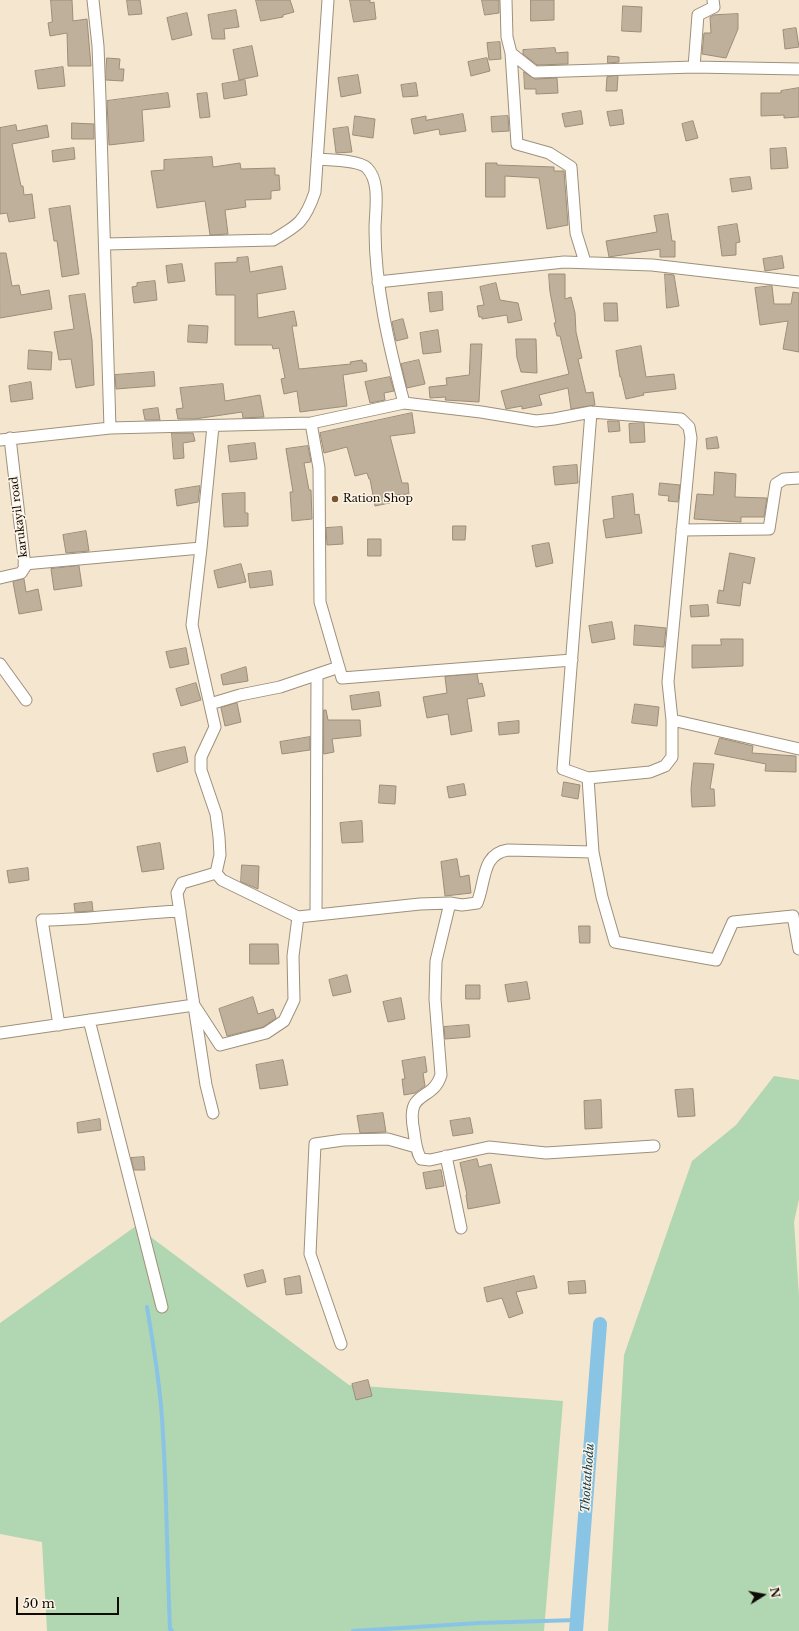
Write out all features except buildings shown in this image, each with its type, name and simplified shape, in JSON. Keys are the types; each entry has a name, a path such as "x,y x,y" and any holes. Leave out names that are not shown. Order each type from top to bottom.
{"street":[{"path":"93,0 98,53 106,244 110,428"},
{"path":"106,244 273,240 296,227 308,212 315,192 328,0"},
{"path":"506,0 507,37 511,52 517,144 548,153 571,167 576,233 585,262"},
{"path":"694,67 698,15 714,7 713,0"},
{"path":"511,52 536,72 694,67 799,69"},
{"path":"317,159 363,164 370,171 375,184 375,246 378,282 390,346 404,403"},
{"path":"378,282 564,262 652,265 799,282"},
{"path":"5,439 110,428 311,423 404,403 482,412 536,421 591,412 680,419 689,427 691,438 668,682 672,720 672,757 665,766 650,772 588,778 563,769 591,412"},
{"path":"311,423 319,468 320,602 342,678 572,660"},
{"path":"212,426 202,548 192,625 215,726 201,757 201,770 216,814 220,855 216,873"},
{"name":"karukayil road","path":"0,578 21,573 24,570 5,439"},
{"path":"682,530 769,529 776,484 784,479 799,478"},
{"path":"24,564 202,548"},
{"path":"0,664 26,700"},
{"path":"210,704 240,695 280,687 339,667"},
{"path":"316,915 317,675"},
{"path":"672,720 799,749"},
{"path":"588,778 593,852 602,897 615,942 716,960 733,922 793,916 799,949"},
{"path":"216,873 222,880 298,916 316,915 420,904 450,903 462,905 477,903 490,859 497,852 508,850 593,852"},
{"path":"214,1113 206,1085 177,893 182,883 216,873"},
{"path":"450,903 436,961 435,999 441,1075 438,1084 418,1099 412,1108 412,1121 417,1153 421,1159 430,1160 488,1147 546,1153 654,1146"},
{"path":"60,1024 42,920 64,920 131,913 180,911"},
{"path":"194,1005 220,1045 266,1033 284,1021 294,1000 292,956 298,916"},
{"path":"0,1033 194,1005"},
{"path":"89,1020 162,1307"},
{"path":"341,1344 310,1254 315,1144 343,1140 388,1139 416,1147"},
{"path":"446,1156 461,1228"}],"green space":[{"path":"774,1076 799,1080 799,1199 794,1222 799,1296 799,1631 608,1631 624,1355 692,1161 736,1125"},
{"path":"136,1226 349,1385 563,1401 544,1631 47,1631 42,1542 0,1534 0,1323"}],"waterway":[{"path":"147,1307 161,1402 170,1629 172,1631"},
{"name":"Thottathodu","path":"576,1631 600,1324"},
{"path":"353,1631 479,1623 577,1620"}],"place":[{"name":"Ration Shop","path":"335,499"}]}
